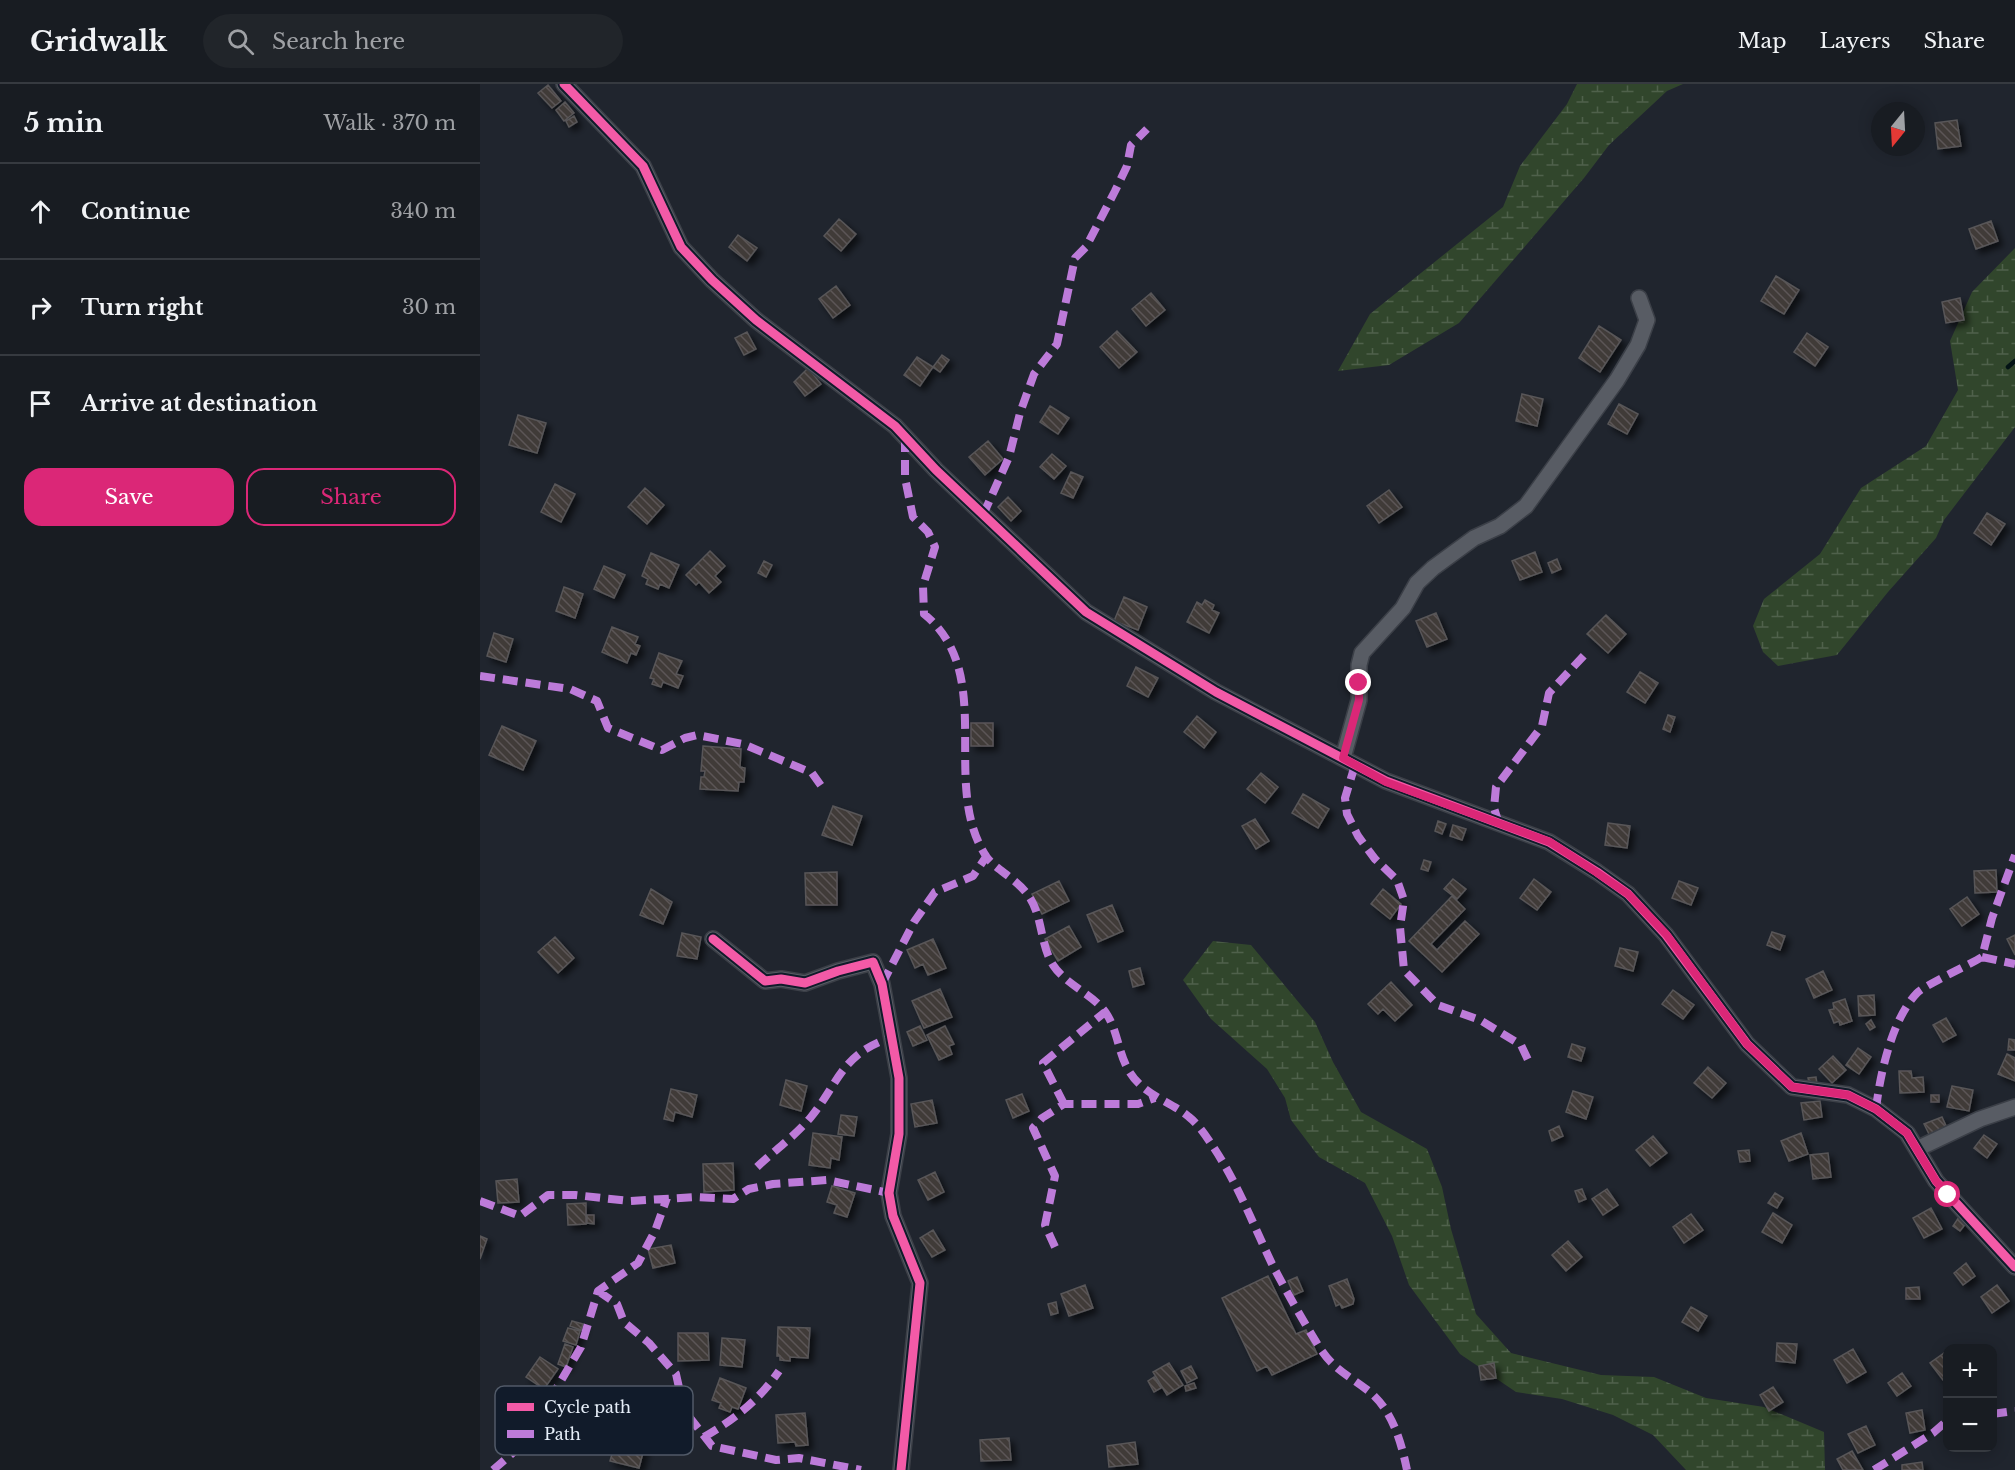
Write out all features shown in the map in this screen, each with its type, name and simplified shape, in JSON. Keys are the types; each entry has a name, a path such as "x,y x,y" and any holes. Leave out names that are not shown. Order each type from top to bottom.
{"street":[{"path":"564,84 643,166 681,247 712,280 756,321 895,426 936,470 1086,612 1216,692 1386,782 1550,842 1628,894 1666,934 1747,1044 1792,1087 1848,1095 1876,1109 1907,1133 1936,1181 2015,1267"},
{"path":"1343,758 1359,700 1359,665 1362,653 1403,608 1417,583 1433,568 1474,538 1500,526 1526,506 1617,380 1638,345 1647,320 1639,298"},
{"path":"713,939 765,981 781,979 805,983 838,971 873,963 882,984 899,1078 899,1134 889,1193 893,1216 920,1283 902,1470"},
{"path":"1917,1149 1980,1119 2015,1107"}],"green space":[{"path":"1577,84 1683,84 1667,91 1609,145 1584,178 1459,323 1389,365 1338,371 1370,314 1503,207 1520,166 1567,104"},
{"path":"2015,248 2015,427 1944,520 1936,538 1837,655 1778,666 1763,652 1753,626 1764,599 1820,554 1861,488 1926,446 1958,390 1950,341 1972,292"},
{"path":"1213,941 1251,945 1315,1022 1333,1062 1361,1112 1427,1149 1442,1187 1451,1229 1476,1314 1511,1353 1601,1375 1654,1377 1706,1398 1764,1407 1824,1432 1825,1470 1686,1470 1653,1435 1613,1415 1562,1399 1516,1392 1460,1354 1409,1285 1392,1236 1365,1183 1319,1157 1291,1120 1285,1098 1267,1069 1211,1019 1183,980"}],"building":[{"path":"548,85 561,101 552,108 538,93"},
{"path":"565,102 574,113 564,121 556,110"},
{"path":"574,116 577,122 569,127 566,121"},
{"path":"1957,120 1961,146 1938,149 1935,123"},
{"path":"839,219 856,234 841,251 824,236"},
{"path":"1991,221 1998,241 1976,249 1969,229"},
{"path":"738,235 757,248 747,261 729,247"},
{"path":"1776,276 1799,290 1784,314 1761,301"},
{"path":"836,286 850,305 833,318 819,299"},
{"path":"1151,293 1165,310 1146,326 1132,309"},
{"path":"1960,298 1964,320 1946,323 1942,302"},
{"path":"1599,326 1621,340 1600,372 1579,358"},
{"path":"1117,331 1137,352 1119,368 1100,347"},
{"path":"747,332 756,349 744,355 735,338"},
{"path":"1807,333 1828,347 1815,366 1794,352"},
{"path":"942,355 949,360 940,372 933,367"},
{"path":"917,357 933,367 920,386 904,375"},
{"path":"808,368 821,384 805,396 794,382"},
{"path":"1522,394 1543,399 1537,426 1516,421"},
{"path":"1619,404 1638,414 1627,434 1608,424"},
{"path":"1050,406 1069,418 1058,434 1040,422"},
{"path":"518,415 546,423 537,453 509,445"},
{"path":"988,441 1003,459 985,475 969,457"},
{"path":"1052,454 1066,466 1054,479 1040,467"},
{"path":"1071,472 1083,477 1073,498 1061,493"},
{"path":"555,484 575,494 561,522 541,512"},
{"path":"645,488 664,505 647,524 628,507"},
{"path":"1389,490 1402,507 1379,523 1367,506"},
{"path":"1008,497 1021,511 1011,521 998,507"},
{"path":"1987,513 2005,524 1991,545 1974,533"},
{"path":"710,551 725,566 715,576 721,582 709,593 699,582 696,585 686,575"},
{"path":"1535,552 1542,572 1520,580 1512,561"},
{"path":"651,553 679,565 669,588 660,584 658,589 646,584 648,579 642,576"},
{"path":"1557,559 1561,569 1552,573 1548,563"},
{"path":"764,561 772,565 766,577 758,573"},
{"path":"604,566 625,575 614,598 594,589"},
{"path":"564,587 583,594 575,618 556,611"},
{"path":"1124,597 1147,607 1138,630 1114,621"},
{"path":"1205,600 1214,605 1212,610 1219,613 1209,633 1187,622 1197,602 1202,605"},
{"path":"1436,613 1447,639 1427,647 1416,621"},
{"path":"1606,615 1626,634 1608,653 1587,634"},
{"path":"612,627 638,637 635,644 640,646 636,655 631,653 627,663 602,652"},
{"path":"494,633 513,639 506,662 487,656"},
{"path":"659,653 682,661 676,674 683,676 678,688 663,682 661,687 652,684 654,679 650,678"},
{"path":"1136,667 1158,678 1148,697 1127,686"},
{"path":"1640,672 1658,683 1645,703 1627,692"},
{"path":"1668,715 1675,717 1670,732 1663,729"},
{"path":"1197,716 1216,732 1204,748 1184,732"},
{"path":"971,723 993,723 993,746 971,746"},
{"path":"502,726 536,741 523,770 489,755"},
{"path":"703,746 741,749 740,767 745,768 744,782 739,782 738,791 700,789 701,777 704,777 705,771 701,771"},
{"path":"1261,773 1278,787 1265,803 1247,789"},
{"path":"1303,794 1329,809 1318,828 1292,813"},
{"path":"833,806 862,816 852,845 822,835"},
{"path":"1255,819 1269,841 1256,849 1242,826"},
{"path":"1438,821 1446,824 1442,834 1435,831"},
{"path":"1608,823 1630,826 1627,848 1605,845"},
{"path":"1453,825 1466,829 1462,840 1450,836"},
{"path":"1424,860 1431,862 1428,871 1421,869"},
{"path":"1996,870 1997,892 1975,893 1974,871"},
{"path":"837,872 837,905 806,905 805,873"},
{"path":"1453,879 1466,889 1457,899 1444,889"},
{"path":"1534,879 1551,892 1537,910 1520,898"},
{"path":"1059,881 1069,901 1042,914 1032,894"},
{"path":"1679,881 1698,888 1691,905 1672,898"},
{"path":"651,889 672,902 663,924 640,915"},
{"path":"1383,889 1401,904 1390,919 1371,904"},
{"path":"1452,896 1465,909 1431,944 1437,950 1465,921 1479,934 1442,972 1409,941"},
{"path":"1967,897 1979,914 1962,926 1950,909"},
{"path":"1112,905 1123,931 1098,942 1087,915"},
{"path":"1069,926 1081,947 1058,961 1045,939"},
{"path":"1772,932 1785,936 1780,950 1767,945"},
{"path":"682,933 701,937 697,959 677,956"},
{"path":"2015,935 2015,955 2007,939"},
{"path":"555,937 574,958 558,973 538,952"},
{"path":"933,939 946,968 928,975 923,964 915,968 907,950"},
{"path":"1620,948 1638,952 1633,971 1615,966"},
{"path":"1140,968 1144,984 1133,987 1129,971"},
{"path":"1823,971 1832,990 1814,998 1806,979"},
{"path":"1391,982 1412,1005 1395,1021 1383,1009 1378,1014 1368,1004"},
{"path":"940,989 952,1017 924,1028 912,1001"},
{"path":"1673,990 1694,1005 1683,1019 1662,1004"},
{"path":"1874,995 1875,1015 1859,1016 1858,996"},
{"path":"1845,999 1852,1021 1840,1025 1839,1021 1834,1023 1829,1010 1834,1009 1833,1003"},
{"path":"1946,1018 1956,1035 1943,1042 1933,1025"},
{"path":"1871,1020 1875,1027 1870,1030 1866,1024"},
{"path":"920,1026 927,1040 913,1046 907,1032"},
{"path":"945,1026 954,1044 949,1046 952,1054 939,1060 927,1035"},
{"path":"2009,1039 2015,1040 2015,1050 2008,1050"},
{"path":"1572,1044 1585,1048 1581,1061 1568,1057"},
{"path":"1858,1048 1871,1057 1859,1074 1846,1065"},
{"path":"2007,1054 2015,1058 2015,1081 1998,1074"},
{"path":"1833,1056 1846,1070 1832,1083 1819,1069"},
{"path":"1708,1067 1726,1083 1712,1098 1694,1083"},
{"path":"1899,1071 1911,1071 1912,1078 1923,1077 1924,1092 1900,1093"},
{"path":"1816,1077 1817,1085 1810,1087 1808,1078"},
{"path":"786,1080 807,1086 801,1111 780,1105"},
{"path":"1952,1086 1973,1090 1969,1111 1947,1107"},
{"path":"671,1089 697,1095 692,1117 675,1112 673,1121 664,1119"},
{"path":"1573,1091 1593,1097 1586,1119 1566,1112"},
{"path":"1022,1094 1029,1111 1013,1118 1006,1100"},
{"path":"1931,1095 1939,1095 1939,1102 1931,1102"},
{"path":"932,1100 937,1123 915,1127 911,1104"},
{"path":"1820,1101 1822,1117 1804,1120 1801,1103"},
{"path":"841,1115 857,1117 854,1136 838,1134"},
{"path":"1942,1117 1947,1128 1930,1136 1924,1124"},
{"path":"1559,1126 1563,1136 1552,1141 1549,1131"},
{"path":"813,1133 842,1137 839,1160 831,1158 830,1168 809,1165"},
{"path":"1801,1133 1808,1154 1789,1161 1781,1141"},
{"path":"1984,1135 1997,1144 1987,1158 1974,1148"},
{"path":"1653,1136 1667,1153 1650,1166 1636,1150"},
{"path":"1749,1150 1750,1161 1740,1162 1738,1151"},
{"path":"1828,1153 1831,1177 1813,1179 1810,1155"},
{"path":"733,1163 734,1190 704,1192 703,1164"},
{"path":"935,1172 944,1192 928,1200 918,1180"},
{"path":"517,1179 519,1202 498,1203 496,1181"},
{"path":"832,1186 855,1193 847,1217 834,1213 837,1205 827,1202"},
{"path":"1582,1189 1586,1199 1579,1202 1575,1191"},
{"path":"1607,1189 1618,1205 1603,1215 1592,1199"},
{"path":"1775,1193 1783,1198 1777,1208 1768,1203"},
{"path":"586,1203 586,1224 568,1225 567,1204"},
{"path":"1931,1208 1942,1229 1924,1238 1913,1218"},
{"path":"1773,1213 1792,1225 1782,1243 1762,1232"},
{"path":"1691,1214 1703,1230 1684,1243 1673,1227"},
{"path":"587,1215 594,1215 594,1224 587,1223"},
{"path":"1959,1217 1967,1222 1960,1231 1953,1226"},
{"path":"933,1230 945,1250 932,1257 920,1238"},
{"path":"480,1236 487,1239 480,1259"},
{"path":"1568,1241 1582,1257 1566,1271 1552,1255"},
{"path":"671,1245 675,1263 653,1268 648,1249"},
{"path":"1966,1263 1975,1276 1963,1285 1954,1273"},
{"path":"1268,1276 1296,1334 1306,1330 1317,1354 1272,1375 1267,1366 1257,1371 1222,1298"},
{"path":"1297,1277 1303,1291 1294,1295 1288,1281"},
{"path":"1347,1279 1354,1299 1353,1304 1342,1308 1340,1304 1336,1306 1329,1286"},
{"path":"1085,1285 1093,1308 1069,1316 1061,1294"},
{"path":"1997,1285 2009,1301 1992,1313 1981,1297"},
{"path":"1919,1287 1920,1299 1906,1299 1906,1288"},
{"path":"1056,1302 1058,1313 1051,1315 1048,1304"},
{"path":"1691,1307 1707,1316 1698,1331 1682,1322"},
{"path":"572,1321 583,1324 581,1330 570,1326"},
{"path":"778,1327 810,1328 808,1358 790,1357 790,1361 780,1360 780,1356 777,1356"},
{"path":"568,1328 580,1331 576,1345 563,1341"},
{"path":"678,1333 708,1333 709,1360 678,1361"},
{"path":"722,1338 745,1340 742,1367 720,1365"},
{"path":"1777,1343 1797,1344 1795,1363 1776,1361"},
{"path":"565,1344 573,1347 566,1367 558,1364"},
{"path":"1853,1349 1866,1372 1847,1383 1834,1360"},
{"path":"1943,1354 1943,1380 1930,1363"},
{"path":"540,1357 558,1369 546,1386 540,1386 526,1377"},
{"path":"1169,1363 1183,1385 1167,1395 1153,1372"},
{"path":"1494,1363 1496,1378 1481,1380 1479,1366"},
{"path":"1191,1366 1197,1378 1187,1383 1181,1371"},
{"path":"1902,1373 1911,1386 1897,1396 1888,1383"},
{"path":"1154,1377 1161,1388 1154,1392 1148,1381"},
{"path":"720,1378 746,1388 738,1409 732,1407 730,1412 719,1408 721,1403 712,1400"},
{"path":"1194,1383 1196,1388 1186,1391 1185,1386"},
{"path":"1773,1387 1783,1402 1769,1411 1760,1395"},
{"path":"1922,1410 1925,1430 1910,1433 1906,1413"},
{"path":"805,1413 808,1445 796,1446 795,1442 778,1443 776,1415"},
{"path":"1866,1426 1875,1445 1858,1453 1848,1434"},
{"path":"1009,1438 1011,1460 981,1461 980,1440"},
{"path":"1135,1442 1138,1464 1109,1467 1107,1446"},
{"path":"1852,1451 1863,1470 1843,1470 1837,1459"},
{"path":"612,1455 642,1455 639,1468 610,1461"},
{"path":"1922,1462 1923,1470 1902,1470 1902,1465"}],"waterway":[{"path":"2008,367 2015,361"}],"marked path":[{"path":"983,515 1009,457 1020,413 1034,374 1057,344 1075,258 1086,247 1115,191 1127,166 1131,145 1147,129"},
{"path":"905,437 905,478 913,517 928,532 935,547 923,586 924,614 946,639 958,667 964,698 967,796 973,827 986,856 1019,885 1030,898 1053,965 1065,978 1101,1006 1113,1027 1125,1064 1135,1079 1149,1092 1189,1117 1207,1138 1229,1174 1294,1305 1323,1353 1334,1365 1375,1397 1389,1415 1402,1448 1407,1470"},
{"path":"1499,824 1494,808 1496,787 1542,726 1549,693 1589,650"},
{"path":"480,676 570,689 597,701 608,728 662,750 685,738 697,735 743,744 812,773 822,787"},
{"path":"1355,765 1345,798 1347,814 1358,836 1375,859 1397,880 1404,900 1400,927 1404,970 1438,1005 1480,1020 1521,1045 1530,1064"},
{"path":"1876,1109 1884,1064 1894,1032 1908,1004 1922,989 1982,957 1992,918 2015,855"},
{"path":"882,984 914,922 935,892 973,876 986,857"},
{"path":"1982,957 2015,964"},
{"path":"1064,1104 1043,1063 1105,1012"},
{"path":"757,1167 811,1117 851,1061 861,1052 890,1038"},
{"path":"1055,1247 1045,1225 1055,1176 1033,1128 1042,1118 1064,1104 1138,1104 1155,1098"},
{"path":"480,1201 520,1216 548,1195 575,1195 629,1201 697,1197 733,1199 749,1189 773,1184 827,1180 889,1193"},
{"path":"558,1386 581,1347 598,1291 638,1263 655,1231 667,1198"},
{"path":"598,1291 617,1304 624,1322 649,1343 676,1374 679,1386"},
{"path":"704,1437 746,1408 779,1371"},
{"path":"1997,1413 2015,1411"},
{"path":"693,1422 712,1446 776,1460 799,1458 861,1470"},
{"path":"1874,1470 1943,1424"},
{"path":"493,1470 510,1455"}],"cycle path":[{"path":"564,84 643,166 681,247 712,280 756,320 895,426 936,470 1086,612 1216,692 1386,781 1549,842 1597,872 1628,894 1666,935 1747,1044 1792,1087 1848,1095 1876,1109 1907,1133 1936,1181 2015,1267"},
{"path":"713,939 765,981 781,979 805,983 873,962 882,984 899,1078 899,1134 889,1193 893,1216 920,1283 901,1470"}],"route":[{"path":"1359,683 1359,700 1349,744 1343,758 1386,782 1550,842 1628,894 1666,934 1747,1044 1792,1087 1848,1095 1876,1109 1907,1133 1936,1181 1948,1195"}]}
